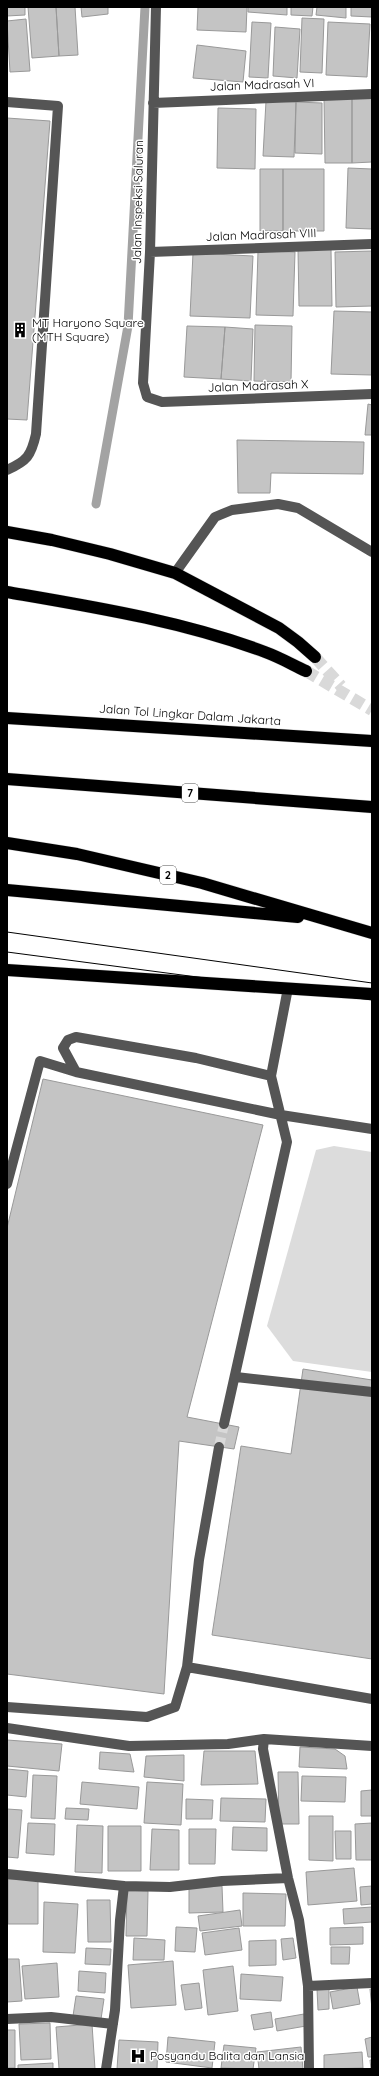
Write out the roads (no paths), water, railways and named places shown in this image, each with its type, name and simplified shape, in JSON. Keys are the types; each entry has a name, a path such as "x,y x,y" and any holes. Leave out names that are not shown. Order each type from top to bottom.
{"highway":[{"path":"7,532 52,540 110,554 175,574 278,628 298,642 315,657"},
{"path":"7,592 175,624 266,652 306,671"},
{"name":"Jalan Tol Lingkar Dalam Jakarta","path":"7,718 372,741"},
{"name":"7","path":"7,779 372,807"},
{"name":"2","path":"7,843 77,854 202,883 372,933"},
{"name":"2","path":"7,890 327,920"},
{"path":"7,970 372,994"}],"street":[{"name":"Jalan Inspeksi Saluran","path":"147,397 143,383 150,252 156,7"},
{"name":"Jalan Madrasah VI","path":"153,102 372,94"},
{"path":"7,102 58,106 36,434 32,451 20,464 7,470"},
{"name":"Jalan Madrasah VIII","path":"150,252 372,244"},
{"name":"Jalan Madrasah X","path":"147,397 162,402 372,394"},
{"path":"175,574 215,517 232,510 278,504 298,508 372,552"},
{"path":"224,1424 236,1377 288,1142 271,1076 288,988"},
{"path":"76,1072 63,1048 68,1040 76,1037 196,1058 271,1076"},
{"path":"7,1184 40,1061 76,1072 280,1115 372,1129"},
{"path":"236,1377 372,1392"},
{"path":"7,1707 147,1717 175,1707 187,1667 199,1560 219,1447"},
{"path":"187,1667 372,1699"},
{"path":"7,1728 129,1746 228,1744 264,1739 372,1746"},
{"path":"264,1739 263,1749 288,1878 299,1920 308,1986 309,2069"},
{"path":"7,1874 124,1886 170,1887 222,1881 288,1878"},
{"path":"106,2069 113,2024 120,1920 124,1886"},
{"path":"308,1986 372,1983"},
{"path":"7,2020 51,2017 113,2024"}],"waterway":[{"path":"96,504 128,326 145,7"}],"tunnel":[{"path":"315,657 341,686"},
{"path":"306,671 372,710"},
{"path":"219,1447 224,1424"}],"tram line":[{"path":"7,932 372,983"},
{"path":"7,952 372,1000"}],"place":[{"name":"MT Haryono Square (MTH Square)","path":"20,330"},
{"name":"Posyandu Balita dan Lansia","path":"138,2056"}]}
